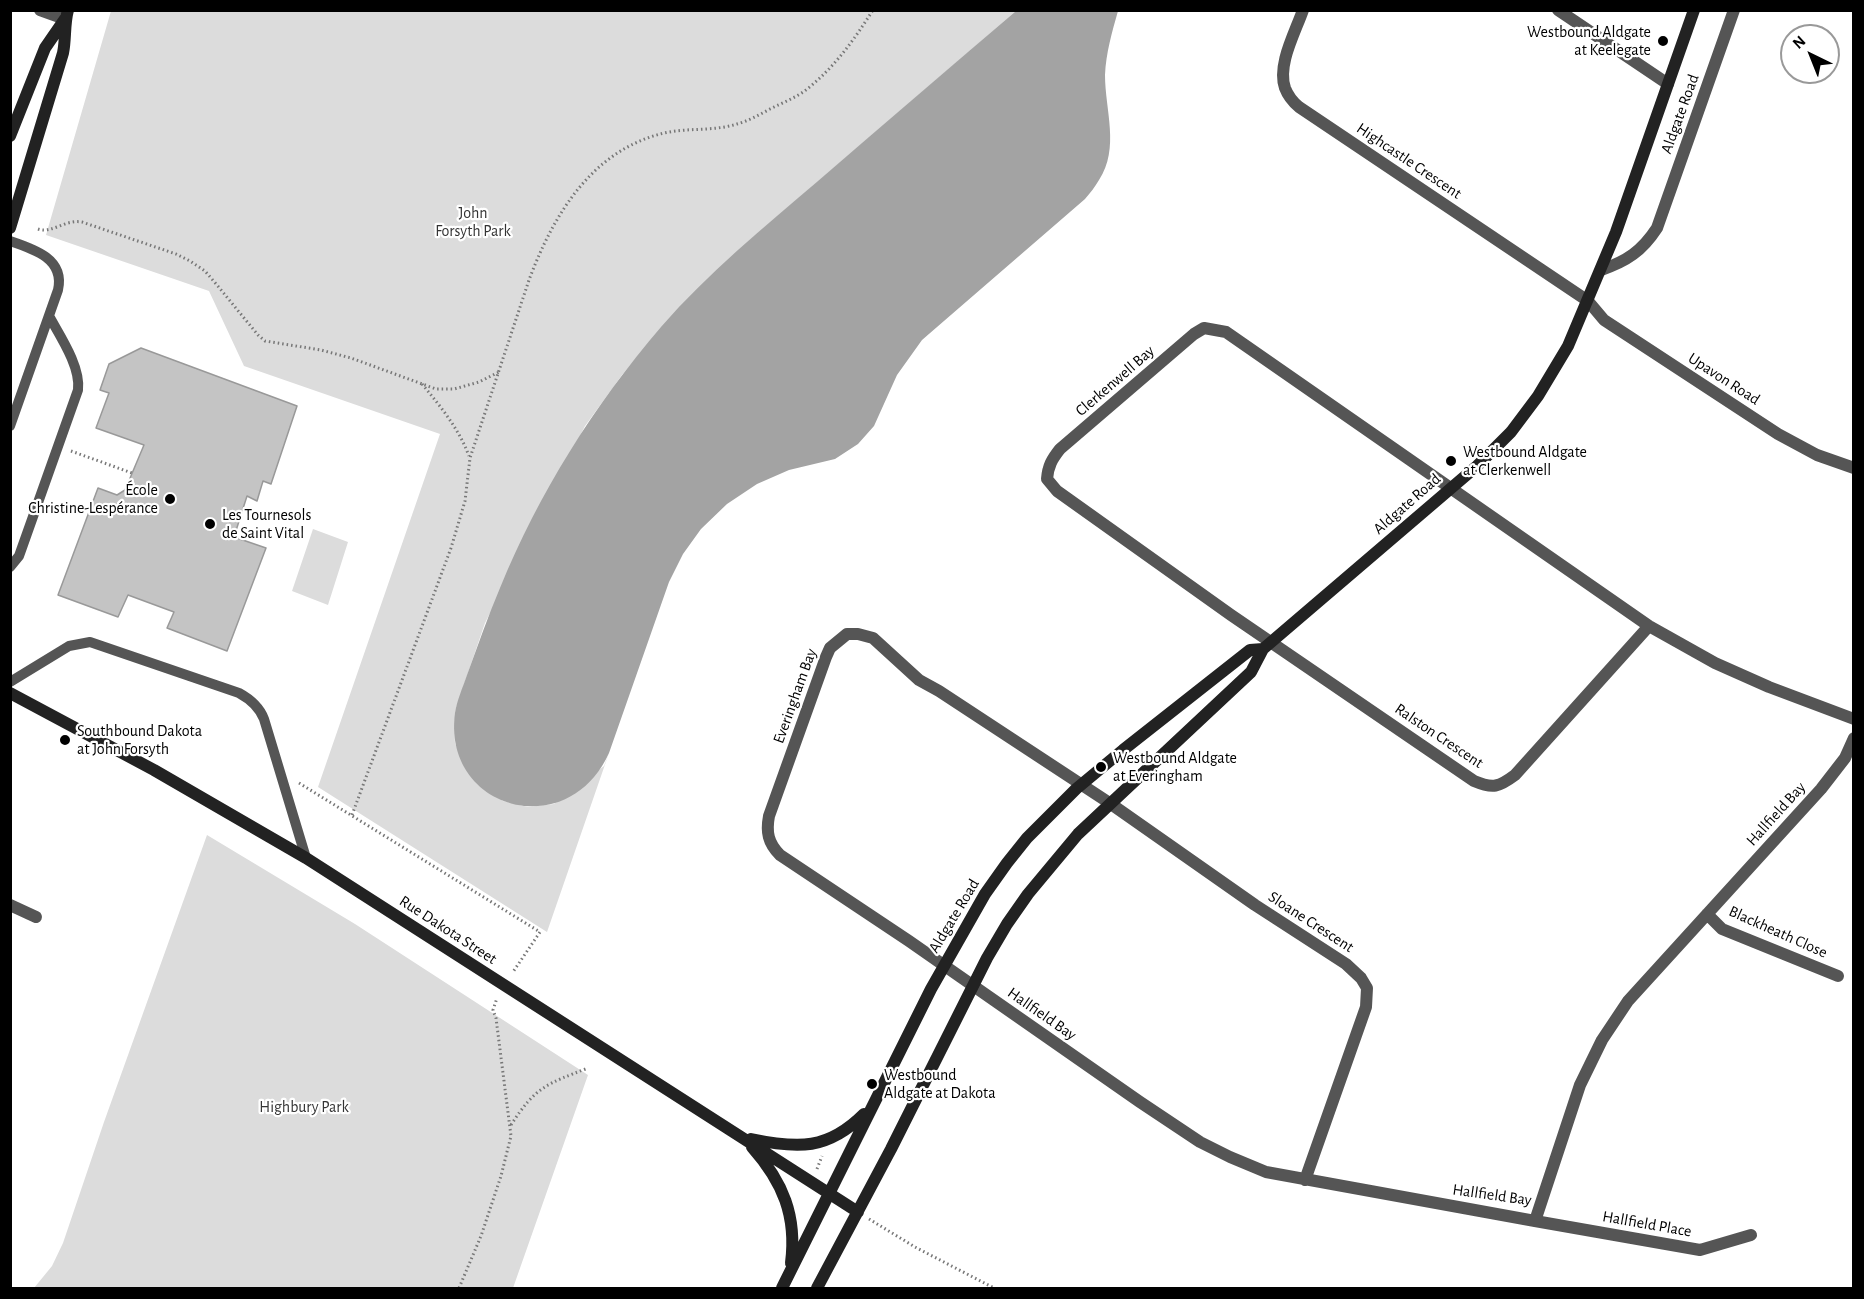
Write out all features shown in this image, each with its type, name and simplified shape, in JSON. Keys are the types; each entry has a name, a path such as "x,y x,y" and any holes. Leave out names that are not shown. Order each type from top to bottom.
{"street":[{"path":"40,10 67,15"},
{"name":"Highcastle Crescent","path":"1303,10 1284,64 1283,80 1286,91 1299,107 1588,301"},
{"path":"1558,10 1668,84"},
{"name":"Aldgate Road","path":"817,1288 973,987 1002,933 1028,894 1078,834 1251,672 1267,645 1450,489 1511,432 1538,396 1568,346 1601,270 1694,10"},
{"name":"Aldgate Road","path":"1601,270 1629,258 1646,244 1657,228 1734,10"},
{"path":"10,136 45,48 67,15"},
{"path":"10,228 63,53 67,15"},
{"name":"Upavon Road","path":"1588,301 1604,320 1778,435 1817,455 1854,468"},
{"name":"Clerkenwell Bay","path":"1267,645 1057,491 1047,479 1051,461 1060,449 1194,334 1204,328 1216,329 1226,332 1450,489"},
{"path":"1450,489 1649,626 1716,663 1769,687 1854,719"},
{"name":"Ralston Crescent","path":"1267,645 1474,781 1488,787 1503,784 1515,775 1649,626"},
{"name":"Everingham Bay","path":"957,975 780,855 769,838 767,828 770,816 830,648 847,634 873,638 919,680 1095,793"},
{"name":"Aldgate Road","path":"782,1288 871,1106 944,966 985,894 1007,863 1040,825 1082,784 1250,650 1267,645"},
{"name":"Rue Dakota Street","path":"10,693 154,770 306,858 858,1212"},
{"name":"Hallfield Bay","path":"957,975 1200,1142 1266,1172 1534,1221 1580,1085 1602,1040 1628,1001 1821,789 1845,758 1854,738"},
{"name":"Sloane Crescent","path":"1095,793 1255,905 1346,964 1361,978 1366,988 1366,1007 1305,1180"},
{"path":"10,905 36,917"},
{"name":"Blackheath Close","path":"1707,914 1722,929 1838,976"},
{"path":"743,1137 778,1145 815,1143 835,1137 851,1127 871,1106"},
{"path":"743,1137 776,1179 786,1201 793,1241 789,1273"},
{"name":"Hallfield Place","path":"1534,1221 1700,1250 1752,1235"}],"lane":[{"path":"10,241 41,253 55,267 59,278 49,316 10,426"},
{"path":"10,567 19,556 79,383 76,370 49,316"},
{"path":"10,682 69,646 90,642 247,697 261,710 306,858"}],"path":[{"path":"352,815 451,548 465,501 470,458 538,257 554,225 583,182 612,156 634,144 668,133 735,125 805,90 844,52 873,10"},
{"path":"38,229 44,231 76,221 176,254 205,271 265,341 321,350 351,358 436,389 454,389 479,382 499,372"},
{"path":"422,384 449,418 470,458"},
{"path":"58,447 132,473"},
{"path":"298,782 540,932 498,994 493,1010 504,1072 511,1136 482,1236 459,1288"},
{"path":"510,1126 530,1097 543,1086 588,1068"},
{"path":"817,1171 824,1150"},
{"path":"822,1160 827,1162"},
{"path":"858,1212 915,1247 994,1288"}],"green space":[{"name":"John Forsyth Park","path":"111,11 1016,11 751,239 662,327 622,375 585,426 485,623 456,708 454,726 455,743 465,768 503,801 528,807 554,804 604,766 609,753 547,932 318,787 440,434 244,366 209,291 46,235"},
{"path":"313,529 348,542 328,605 292,591"},
{"name":"Highbury Park","path":"207,835 355,924 588,1075 513,1288 34,1288 52,1266 63,1243"}],"shaded area":[{"path":"1016,11 1118,11 1108,51 1105,75 1110,129 1109,155 1096,185 1085,199 922,340 897,375 874,426 858,444 835,459 789,470 757,484 727,504 701,529 683,554 669,582 609,753 590,782 565,799 538,806 511,804 487,792 468,773 456,746 457,703 491,609 515,553 550,484 591,419 613,387 661,327 717,269"}],"building":[{"name":"École Christine-Lespérance","path":"141,348 297,406 271,484 263,481 257,501 247,496 234,537 266,548 227,651 167,628 174,612 128,595 118,617 58,595 98,488 117,495 125,490 144,445 96,428 109,393 100,390 109,364"}],"place":[{"name":"Westbound Aldgate at Keelegate","path":"1663,41"},
{"name":"Westbound Aldgate at Clerkenwell","path":"1451,461"},
{"name":"École Christine-Lespérance","path":"170,499"},
{"name":"Les Tournesols de Saint Vital","path":"210,524"},
{"name":"Southbound Dakota at John Forsyth","path":"65,740"},
{"name":"Westbound Aldgate at Everingham","path":"1101,767"},
{"name":"Westbound Aldgate at Dakota","path":"872,1084"}]}
